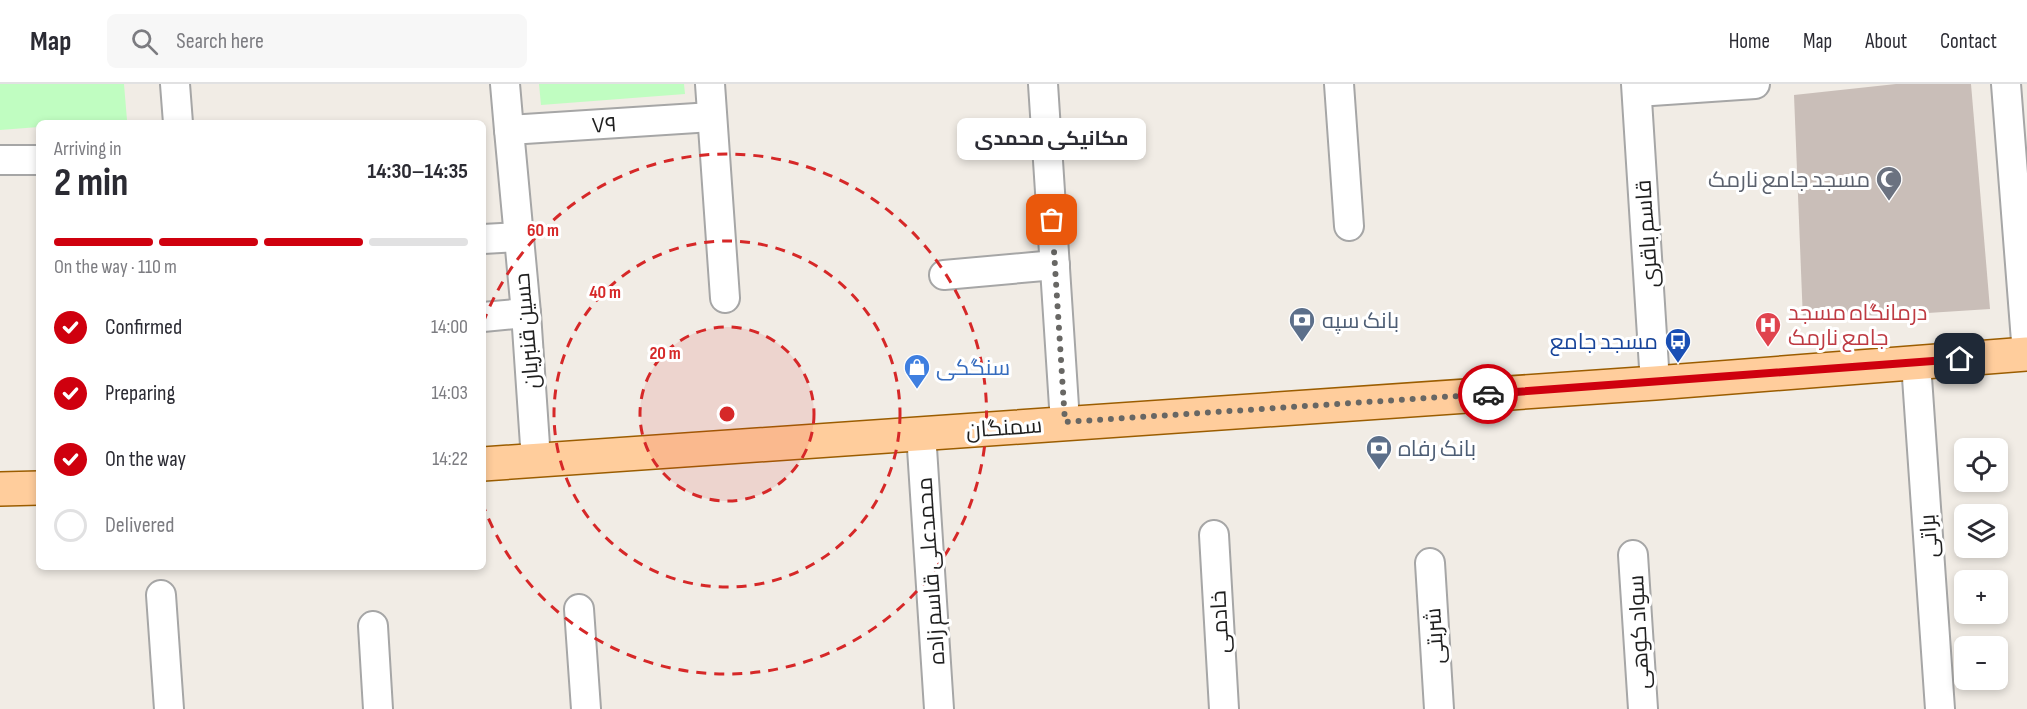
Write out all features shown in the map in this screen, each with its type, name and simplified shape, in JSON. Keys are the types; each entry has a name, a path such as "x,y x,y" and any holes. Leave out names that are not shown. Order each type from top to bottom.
{"main road":[{"name":"سمنگان","path":"486,464 1655,383 2027,354"},
{"path":"0,489 36,488"}],"street":[{"path":"176,84 178,120"},
{"path":"506,84 509,130"},
{"path":"710,84 725,298"},
{"path":"1043,84 1065,422"},
{"path":"1339,84 1348,226"},
{"path":"1637,88 1755,84"},
{"path":"2006,84 2027,354"},
{"name":"قاسم باقری","path":"1637,88 1655,383"},
{"name":"۷۹","path":"509,130 712,117"},
{"name":"حسین قنبریان","path":"509,130 537,460"},
{"path":"0,160 36,160"},
{"path":"486,239 517,237"},
{"path":"944,276 1055,265"},
{"path":"486,317 526,314"},
{"name":"براتی","path":"1916,363 1940,709"},
{"name":"محمدعلی قاسم زاده","path":"921,433 939,709"},
{"name":"خادمی","path":"1214,535 1224,709"},
{"name":"سواد کوهی","path":"1633,555 1643,709"},
{"name":"شربتی","path":"1430,563 1439,709"},
{"path":"161,595 170,709"},
{"path":"579,609 586,709"},
{"path":"373,626 378,709"}],"green space":[{"path":"0,84 124,84 127,120 36,120 36,127 0,130"},
{"path":"539,84 684,84 685,94 541,105"}],"building":[{"name":"مسجد جامع نارمک","path":"1896,84 1971,84 1990,309 1803,321 1794,95"}],"way so far":[{"path":"1052,220 1065,422 1488,394"}],"place":[{"name":"مسجد جامع نارمک","path":"1889,202"},
{"name":"مکانیکی محمدی","path":"1052,220"},
{"name":"بانک سپه","path":"1302,343"},
{"name":"درمانگاه مسجد جامع نارمک","path":"1768,348"},
{"name":"مسجد جامع","path":"1678,364"},
{"name":"سنگکی","path":"917,390"},
{"name":"بانک رفاه","path":"1379,471"}],"route":[{"path":"1488,394 1960,359"}]}
